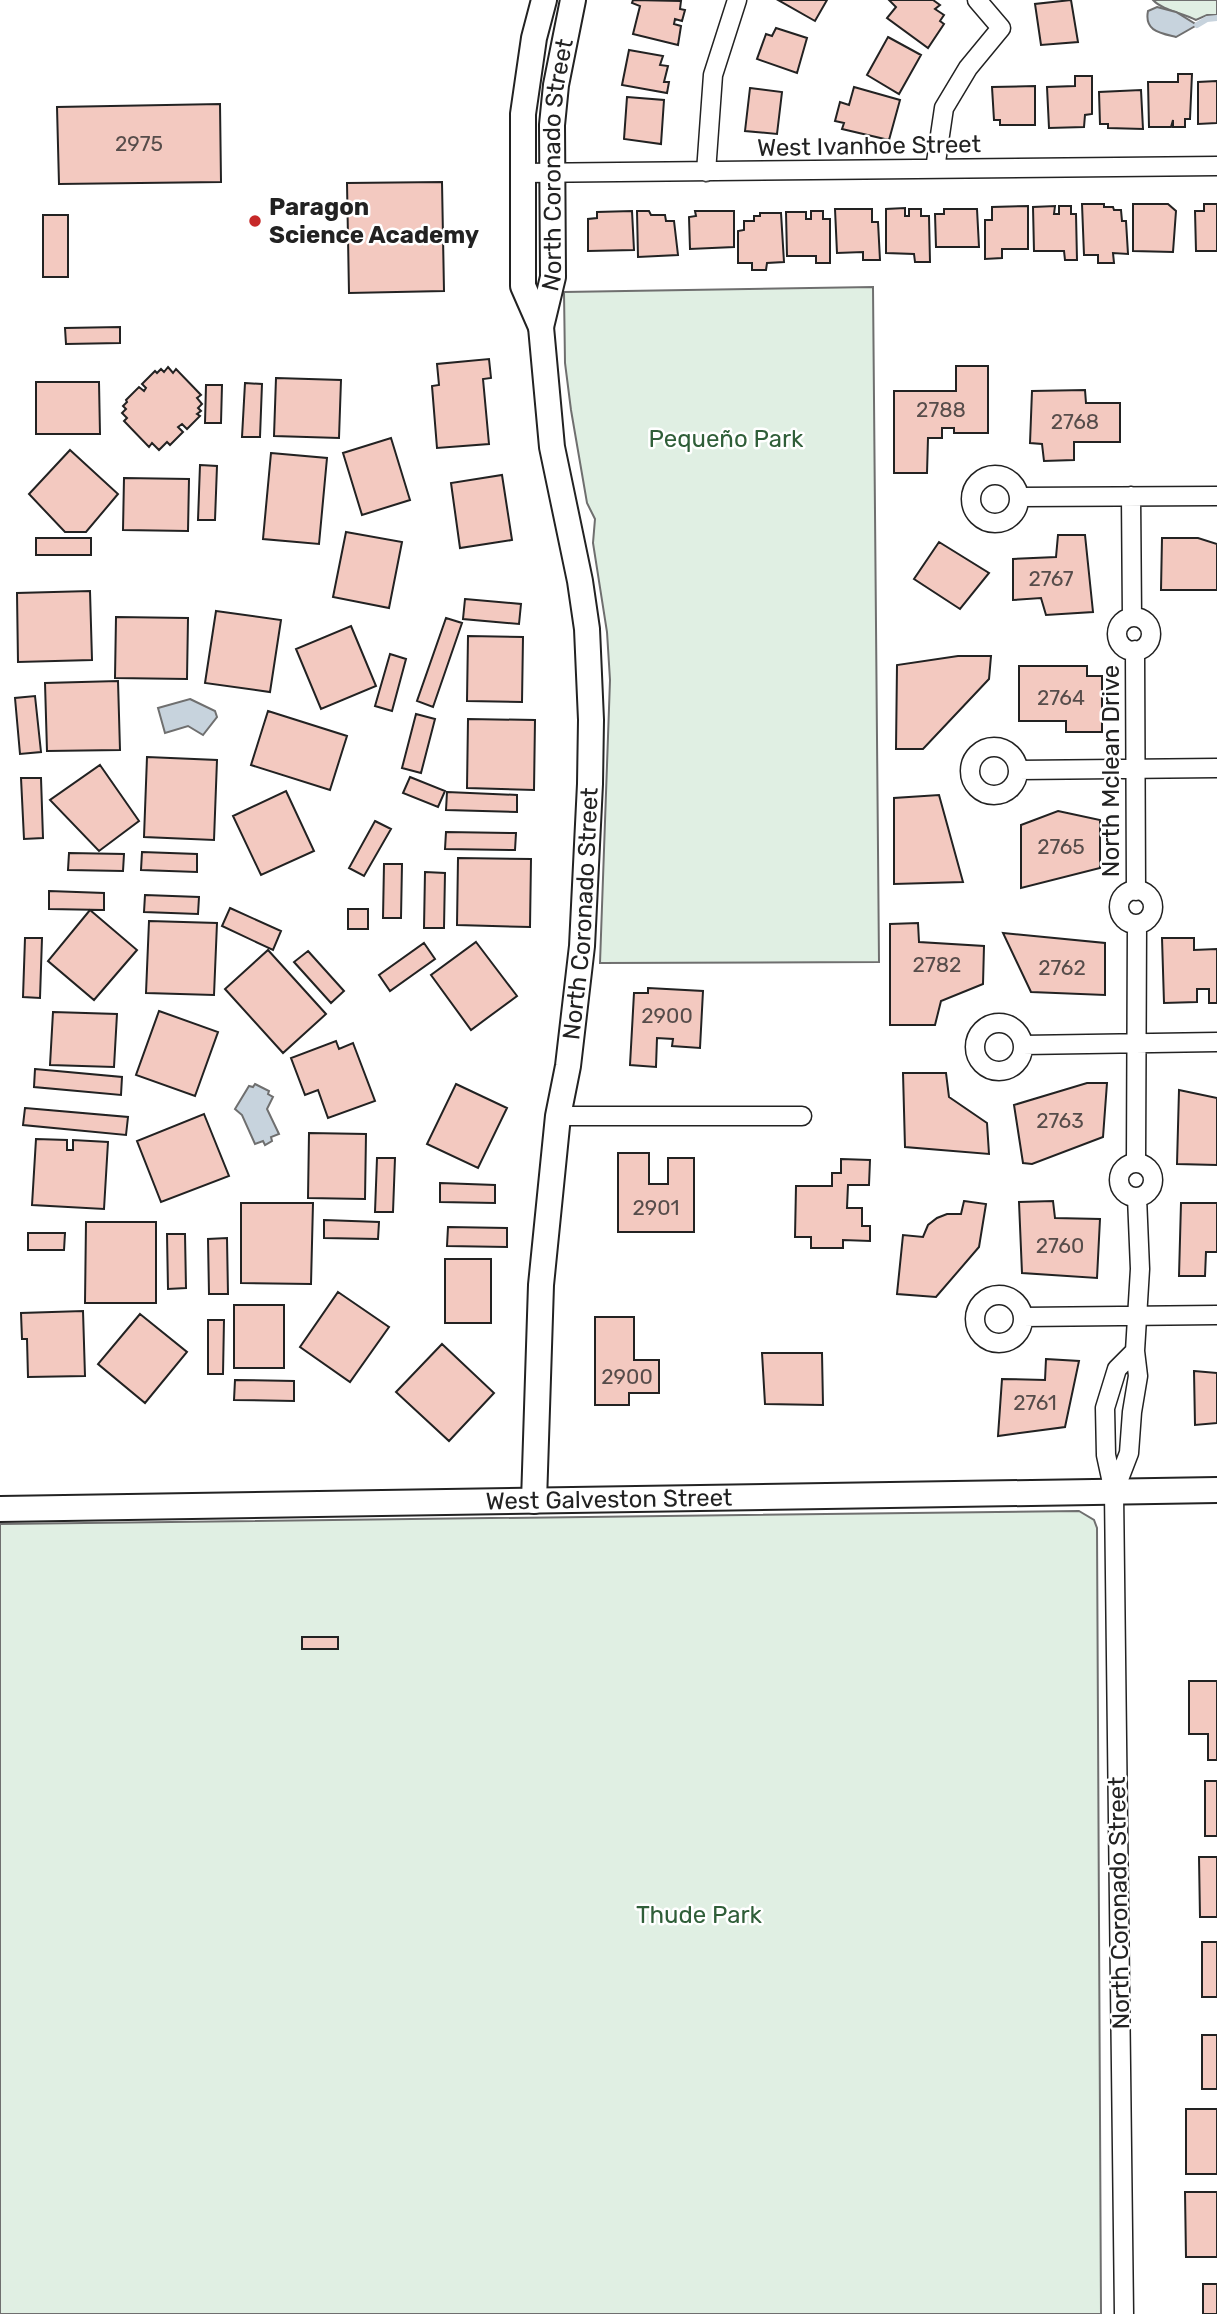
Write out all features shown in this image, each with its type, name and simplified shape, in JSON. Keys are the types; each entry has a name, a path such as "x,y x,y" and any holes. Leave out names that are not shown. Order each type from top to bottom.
{"street":[{"name":"North Coronado Street","path":"534,1501 541,1285 558,1116 568,1066 582,946 590,785 587,629 580,581 552,447 541,327 523,286 523,114 527,75 544,0"},
{"name":"North Coronado Street","path":"541,327 553,277 552,125 555,85 573,0"},
{"path":"706,172 713,75 737,0"},
{"path":"935,169 944,108 968,68 1001,28 977,0"},
{"name":"West Ivanhoe Street","path":"522,173 1217,166"},
{"name":"North Mclean Drive","path":"1114,1492 1129,1453 1138,1376 1135,1351 1139,1269 1137,1197 1126,1193 1120,1184 1121,1172 1136,1163 1137,924 1150,917 1153,907 1146,893 1136,891 1135,650 1124,647 1118,638 1119,626 1132,617 1131,496"},
{"path":"1018,497 1217,496"},
{"path":"1018,770 1217,768"},
{"path":"1023,1045 1217,1042"},
{"path":"558,1116 802,1116"},
{"path":"1023,1317 1217,1315"},
{"path":"1114,1492 1106,1455 1105,1408 1117,1369 1135,1351"},
{"path":"1105,1408 1132,1412"},
{"name":"West Galveston Street","path":"0,1509 1217,1490"},
{"name":"North Coronado Street","path":"1114,1492 1124,2314"}],"green space":[{"path":"1153,0 1217,0 1217,15 1207,15 1196,20"},
{"name":"Pequeño Park","path":"873,287 879,962 600,963 610,680 607,632 593,543 595,519 587,503 565,363 564,292"},
{"name":"Thude Park","path":"1079,1511 1094,1520 1097,1528 1101,2314 0,2314 0,1524"}],"shaded area":[{"path":"1157,7 1176,12 1197,25 1176,37 1154,30 1147,18 1148,11"},
{"path":"190,699 215,711 217,717 203,735 188,726 165,733 158,708"},
{"path":"255,1084 269,1091 268,1094 273,1097 267,1109 279,1134 271,1137 272,1141 265,1145 263,1141 255,1144 242,1115 235,1109 249,1086 253,1087"}],"building":[{"path":"633,0 681,1 680,9 685,10 682,21 675,19 674,24 681,26 678,45 633,34 640,6 632,3"},
{"path":"778,0 827,0 815,21"},
{"path":"889,0 933,0 940,5 935,9 944,15 940,21 944,24 928,48 887,18 896,7"},
{"path":"1071,0 1078,42 1041,45 1035,4"},
{"path":"776,28 807,38 797,73 757,59 766,34 772,36"},
{"path":"888,37 921,55 899,94 867,75"},
{"path":"629,50 663,56 660,65 668,66 664,82 669,82 667,93 622,85"},
{"path":"1178,74 1192,74 1190,119 1185,119 1185,127 1173,127 1173,120 1171,127 1149,127 1148,82 1178,82"},
{"path":"1075,76 1092,76 1092,114 1085,115 1084,127 1049,128 1047,87 1075,86"},
{"path":"1217,81 1217,123 1198,124 1198,82"},
{"path":"1035,86 1035,125 1000,125 1000,120 994,120 992,87"},
{"path":"854,87 900,100 889,140 842,129 844,123 835,121 840,102 849,105"},
{"path":"750,88 782,92 777,134 745,131"},
{"path":"1141,90 1143,129 1108,128 1108,124 1100,124 1099,92"},
{"path":"627,97 664,100 661,144 624,139"},
{"path":"220,104 221,182 59,184 57,107"},
{"path":"442,182 444,291 349,293 347,183"},
{"path":"1082,204 1104,204 1104,207 1121,210 1122,221 1126,221 1128,254 1113,253 1114,263 1098,263 1098,255 1084,255"},
{"path":"1133,204 1168,204 1176,211 1173,252 1133,251"},
{"path":"1204,204 1217,204 1217,251 1196,251 1195,211 1204,211"},
{"path":"1028,206 1028,249 1002,249 1002,258 985,259 985,220 992,220 992,207"},
{"path":"1055,206 1054,214 1059,214 1059,206 1071,206 1071,214 1076,214 1077,260 1065,260 1064,251 1034,251 1033,207"},
{"path":"905,208 905,216 909,216 909,209 921,209 921,216 929,216 930,262 915,262 914,254 886,253 886,209"},
{"path":"835,209 872,209 872,222 878,222 880,260 863,260 863,252 837,253"},
{"path":"944,209 977,209 979,247 936,247 935,214 944,214"},
{"path":"632,211 634,250 588,251 588,219 597,218 597,212"},
{"path":"637,211 665,215 666,221 674,221 678,255 638,257"},
{"path":"695,211 734,211 734,247 690,249 689,217 696,216"},
{"path":"811,211 823,211 823,219 830,219 830,263 816,263 816,256 787,256 786,212 806,212 806,219 811,219"},
{"path":"760,213 781,213 784,262 767,263 766,270 752,270 752,263 738,263 738,231 744,230 744,221 754,221 754,216 760,216"},
{"path":"43,215 68,215 68,277 43,277"},
{"path":"120,327 120,343 66,344 65,328"},
{"path":"489,359 491,378 483,379 489,444 437,448 432,386 439,385 437,364"},
{"path":"956,366 988,366 988,433 954,433 954,428 942,428 942,438 928,438 927,473 894,473 894,391 956,391"},
{"path":"168,367 173,373 176,369 201,395 197,398 202,404 198,408 201,411 197,414 200,416 187,429 182,424 178,427 183,432 170,445 167,442 159,450 152,443 149,447 124,421 127,418 122,413 126,409 123,406 126,400 139,387 144,391 146,388 142,384 155,371 157,373 161,369 164,372"},
{"path":"276,378 341,380 339,438 274,436"},
{"path":"36,382 99,382 100,434 36,434"},
{"path":"245,383 262,384 260,437 242,437"},
{"path":"206,385 222,385 221,423 205,423"},
{"path":"1085,390 1086,403 1120,403 1120,442 1074,442 1074,460 1044,461 1042,444 1030,443 1032,391"},
{"path":"391,438 410,500 362,515 343,453"},
{"path":"70,450 118,494 86,532 65,532 29,494"},
{"path":"271,453 327,458 319,544 263,539"},
{"path":"200,465 217,466 215,520 198,520"},
{"path":"502,475 512,540 460,548 451,483"},
{"path":"124,478 189,479 188,531 123,530"},
{"path":"346,532 402,542 389,608 333,597"},
{"path":"1058,535 1085,535 1093,612 1046,615 1041,598 1013,600 1013,559 1056,557"},
{"path":"36,538 91,538 91,555 36,555"},
{"path":"1162,538 1198,538 1217,544 1217,590 1161,590"},
{"path":"939,542 989,573 960,609 914,579"},
{"path":"90,591 92,660 18,662 17,593"},
{"path":"465,599 521,604 519,624 463,619"},
{"path":"216,611 281,620 270,692 205,683"},
{"path":"116,617 188,618 187,679 115,678"},
{"path":"446,618 462,623 433,707 417,701"},
{"path":"351,626 376,686 321,709 296,649"},
{"path":"468,636 523,637 522,702 467,701"},
{"path":"390,654 406,659 392,711 375,706"},
{"path":"958,656 991,656 989,679 923,749 896,749 897,665"},
{"path":"1019,666 1087,666 1087,676 1102,676 1102,732 1066,732 1066,721 1019,721"},
{"path":"118,681 120,750 47,751 45,683"},
{"path":"35,696 41,752 20,754 15,698"},
{"path":"268,711 347,736 330,790 251,765"},
{"path":"416,714 435,719 421,773 402,768"},
{"path":"468,719 535,720 534,790 467,788"},
{"path":"147,757 217,760 214,840 144,837"},
{"path":"100,765 139,821 99,851 50,800"},
{"path":"410,777 445,791 438,807 403,793"},
{"path":"21,778 41,778 43,838 24,839"},
{"path":"286,791 314,851 261,875 233,816"},
{"path":"447,792 517,795 517,812 446,810"},
{"path":"939,795 963,882 894,884 894,798"},
{"path":"1058,811 1100,820 1100,868 1021,888 1021,825"},
{"path":"375,821 391,829 364,876 349,868"},
{"path":"446,832 516,833 515,850 445,849"},
{"path":"142,852 197,854 197,872 141,870"},
{"path":"69,853 124,854 123,871 68,870"},
{"path":"458,858 531,859 530,927 457,925"},
{"path":"384,864 402,864 401,918 383,918"},
{"path":"425,872 445,873 444,928 424,928"},
{"path":"49,891 104,893 104,910 49,909"},
{"path":"145,895 199,897 198,914 144,912"},
{"path":"230,908 281,931 273,950 222,926"},
{"path":"348,909 368,909 368,929 348,929"},
{"path":"90,910 137,950 94,1000 48,961"},
{"path":"149,921 217,923 214,995 146,993"},
{"path":"918,923 919,942 984,946 983,984 941,1001 935,1025 890,1025 890,924"},
{"path":"1003,933 1105,943 1105,995 1031,992"},
{"path":"25,938 42,938 40,998 23,997"},
{"path":"1162,938 1194,938 1194,950 1217,949 1217,1003 1209,1003 1209,989 1197,989 1197,1002 1164,1003"},
{"path":"476,942 517,996 471,1030 431,975"},
{"path":"424,943 435,959 390,991 379,975"},
{"path":"268,950 326,1014 283,1053 225,989"},
{"path":"308,951 344,991 331,1003 294,962"},
{"path":"648,988 703,991 700,1048 672,1046 673,1039 657,1038 656,1067 630,1065 634,993 648,993"},
{"path":"159,1011 218,1032 195,1096 136,1075"},
{"path":"53,1012 117,1014 114,1067 50,1065"},
{"path":"336,1041 339,1049 353,1043 375,1101 328,1118 318,1090 305,1095 291,1058"},
{"path":"35,1069 122,1077 121,1095 34,1087"},
{"path":"903,1073 946,1073 949,1097 987,1123 989,1154 905,1147"},
{"path":"1087,1083 1107,1083 1103,1137 1032,1164 1023,1163 1014,1105"},
{"path":"456,1084 507,1108 478,1168 427,1144"},
{"path":"1179,1090 1217,1098 1217,1165 1177,1164"},
{"path":"25,1108 128,1117 126,1135 23,1125"},
{"path":"204,1114 229,1176 161,1202 137,1141"},
{"path":"309,1133 366,1134 365,1199 308,1198"},
{"path":"36,1139 67,1140 67,1150 73,1150 73,1140 108,1142 104,1209 32,1205"},
{"path":"618,1153 649,1153 649,1184 668,1184 668,1158 694,1158 694,1232 618,1232"},
{"path":"377,1158 395,1158 393,1212 375,1212"},
{"path":"841,1159 870,1160 869,1185 848,1185 847,1208 862,1208 862,1226 870,1226 870,1241 843,1240 843,1248 811,1248 811,1237 795,1237 796,1186 832,1186 832,1173 841,1173"},
{"path":"440,1183 495,1185 495,1203 440,1202"},
{"path":"964,1201 986,1204 979,1247 936,1297 897,1294 903,1235 923,1237 928,1225 937,1218 947,1214 961,1214"},
{"path":"1053,1201 1055,1218 1100,1219 1097,1278 1022,1273 1019,1202"},
{"path":"241,1203 313,1203 311,1284 241,1283"},
{"path":"1181,1203 1217,1203 1217,1252 1206,1252 1205,1276 1179,1276"},
{"path":"324,1220 379,1222 378,1239 324,1238"},
{"path":"86,1222 156,1222 156,1303 85,1303"},
{"path":"448,1227 507,1228 507,1247 447,1246"},
{"path":"28,1233 65,1233 64,1250 28,1250"},
{"path":"167,1234 185,1234 186,1288 168,1289"},
{"path":"227,1238 228,1294 209,1294 208,1239"},
{"path":"445,1259 491,1259 491,1323 445,1323"},
{"path":"338,1292 389,1327 350,1382 300,1347"},
{"path":"234,1305 284,1305 284,1368 234,1368"},
{"path":"83,1311 85,1376 28,1377 27,1339 22,1339 21,1313"},
{"path":"140,1314 187,1352 145,1403 98,1364"},
{"path":"595,1317 634,1317 634,1360 659,1360 659,1393 629,1393 629,1405 595,1405"},
{"path":"208,1320 224,1320 223,1374 208,1374"},
{"path":"442,1344 494,1393 449,1441 396,1392"},
{"path":"762,1353 822,1353 823,1405 765,1404"},
{"path":"1046,1359 1079,1361 1065,1427 998,1436 1002,1379 1045,1380"},
{"path":"1194,1371 1217,1373 1217,1423 1195,1425"},
{"path":"235,1380 294,1381 294,1401 234,1400"},
{"path":"302,1637 338,1637 338,1649 302,1649"},
{"path":"1189,1681 1217,1681 1217,1760 1208,1760 1208,1734 1189,1734"},
{"path":"1205,1781 1217,1781 1217,1836 1205,1836"},
{"path":"1199,1857 1217,1857 1217,1917 1200,1917"},
{"path":"1202,1942 1217,1942 1217,1997 1202,1997"},
{"path":"1202,2035 1217,2035 1217,2089 1202,2089"},
{"path":"1186,2109 1217,2109 1217,2174 1186,2174"},
{"path":"1185,2192 1217,2192 1217,2257 1186,2257"},
{"path":"1203,2284 1217,2284 1217,2314 1203,2314"}],"waterway":[{"path":"1197,25 1207,19 1217,18"}],"place":[{"name":"Paragon Science Academy","path":"255,221"}]}
